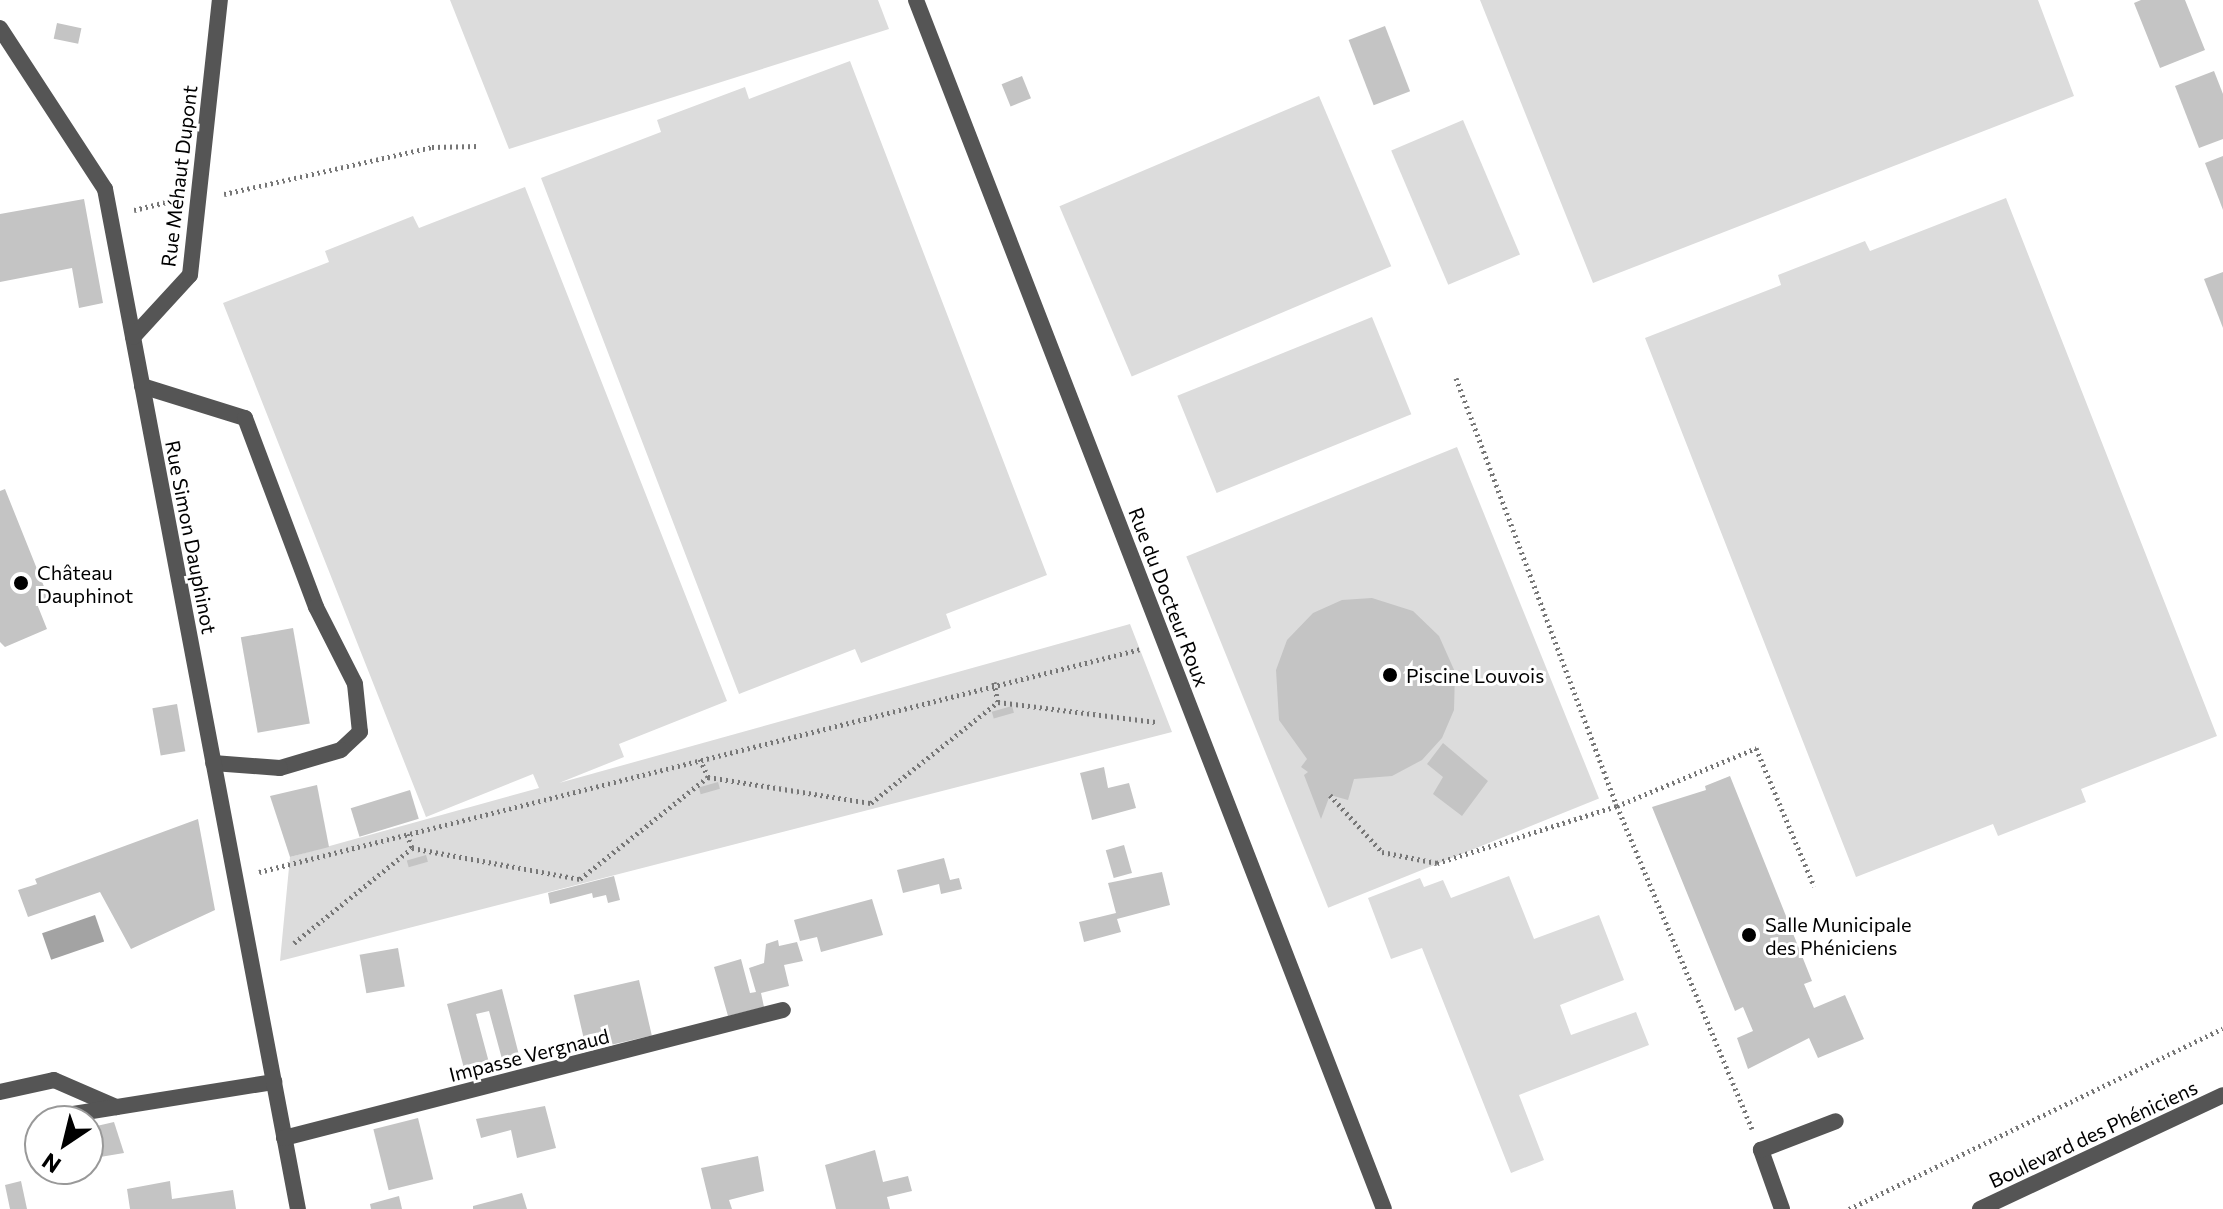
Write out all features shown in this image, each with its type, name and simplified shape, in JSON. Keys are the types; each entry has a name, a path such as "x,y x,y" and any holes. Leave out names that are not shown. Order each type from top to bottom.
{"street":[{"name":"Rue Méhaut Dupont","path":"133,337 190,275 220,0"},
{"name":"Rue du Docteur Roux","path":"916,0 1384,1209"},
{"name":"Rue Simon Dauphinot","path":"0,28 105,189 298,1209"},
{"path":"142,386 245,418 316,607 355,684 360,732 341,750 280,768 213,763"},
{"name":"Impasse Vergnaud","path":"284,1138 783,1010"},
{"path":"0,1092 54,1080 117,1108"},
{"path":"104,1110 274,1082"},
{"name":"Boulevard des Phéniciens","path":"1980,1209 2223,1095"},
{"path":"1782,1209 1761,1150 1836,1121"}],"path":[{"path":"110,216 199,194 228,194 432,147 478,146"},
{"path":"1456,378 1617,806 1761,1150"},
{"path":"235,878 994,682 1165,643"},
{"path":"994,682 998,702"},
{"path":"294,943 412,848 580,879 708,777 871,803 998,702 1156,722"},
{"path":"1330,795 1382,852 1437,863 1617,806 1756,748 1814,886"},
{"path":"700,759 708,777"},
{"path":"407,834 412,848"},
{"path":"1849,1209 2223,1028"}],"shaded area":[{"path":"450,0 878,0 889,29 509,149"},
{"path":"1480,0 2038,0 2074,96 1593,283"},
{"path":"850,61 1047,575 946,614 951,628 861,663 855,649 739,694 541,178 661,132 657,120 745,87 749,99"},
{"path":"1319,96 1391,266 1132,376 1059,206"},
{"path":"1463,120 1520,254 1448,285 1391,150"},
{"path":"525,187 727,701 619,744 624,757 559,783 1130,624 1172,732 280,961 290,857 539,788 533,774 426,817 223,303 329,262 325,251 413,216 419,228"},
{"path":"2006,198 2217,736 2081,789 2086,802 1998,836 1993,824 1856,877 1645,338 1781,285 1778,275 1865,241 1870,251"},
{"path":"1372,317 1411,414 1217,493 1177,396"},
{"name":"Piscine Louvois","path":"1457,447 1599,798 1328,908 1186,556"},
{"path":"1509,876 1534,939 1599,915 1624,980 1560,1005 1571,1035 1636,1012 1649,1045 1519,1095 1544,1160 1511,1173 1422,948 1391,959 1368,898 1420,878 1424,887 1443,880 1451,898"},
{"path":"95,915 104,941 51,960 42,933"}],"building":[{"path":"2141,0 2185,0 2205,50 2160,68 2134,3"},
{"path":"57,23 81,28 78,44 54,39"},
{"path":"1385,26 1410,91 1374,105 1349,40"},
{"path":"2214,71 2223,94 2223,139 2199,148 2175,86"},
{"path":"1022,76 1031,98 1011,106 1002,84"},
{"path":"2223,156 2223,210 2205,163"},
{"path":"84,199 103,303 79,308 72,268 0,282 0,214"},
{"path":"2223,272 2223,328 2204,279"},
{"name":"Château Dauphinot","path":"5,489 49,599 37,604 47,629 5,647 0,642 0,491"},
{"path":"1372,598 1413,611 1439,636 1455,672 1454,710 1442,738 1422,760 1392,776 1354,779 1348,800 1330,795 1321,819 1304,775 1308,772 1301,767 1307,759 1279,720 1276,670 1287,640 1313,613 1342,600"},
{"path":"293,628 310,724 258,733 241,637"},
{"path":"177,704 185,751 161,756 152,708"},
{"path":"1012,706 1014,713 994,719 992,712"},
{"path":"1443,743 1488,781 1462,816 1433,794 1443,777 1427,764"},
{"path":"1104,767 1108,788 1129,783 1136,808 1092,820 1080,773"},
{"name":"Salle Municipale des Phéniciens","path":"1730,776 1812,981 1804,984 1814,1008 1845,995 1864,1039 1818,1058 1809,1038 1748,1069 1737,1038 1753,1031 1743,1007 1735,1011 1652,807 1706,790 1705,786"},
{"path":"718,782 720,789 701,794 699,788"},
{"path":"317,785 329,847 290,857 270,796"},
{"path":"410,790 419,819 359,837 351,808"},
{"path":"198,819 215,910 131,949 100,892 28,917 18,890 37,884 35,879"},
{"path":"1124,845 1132,873 1114,878 1106,850"},
{"path":"426,855 428,862 409,867 407,861"},
{"path":"944,858 950,880 959,878 962,889 941,894 939,884 903,893 897,870"},
{"path":"1162,872 1170,905 1117,919 1121,932 1084,942 1079,922 1116,913 1108,883"},
{"path":"614,876 620,900 608,903 606,895 593,898 592,893 550,904 548,893"},
{"path":"872,899 883,935 821,952 817,937 800,941 794,920"},
{"path":"778,940 779,946 797,942 803,961 784,965 789,986 761,993 764,1007 728,1016 714,967 741,959 750,993 756,992 749,968 764,963 766,944"},
{"path":"398,948 405,986 366,993 360,955"},
{"path":"639,980 652,1036 587,1051 574,995"},
{"path":"502,989 519,1055 502,1059 489,1011 476,1014 491,1070 466,1076 447,1004"},
{"path":"545,1106 556,1148 517,1158 511,1130 481,1138 476,1119"},
{"path":"418,1118 433,1179 389,1190 373,1129"},
{"path":"114,1122 124,1153 104,1156 104,1124"},
{"path":"875,1150 883,1182 908,1176 912,1191 887,1197 890,1209 836,1209 825,1165"},
{"path":"758,1156 764,1191 729,1200 732,1209 711,1209 701,1168"},
{"path":"21,1181 27,1209 10,1209 5,1185"},
{"path":"170,1181 172,1199 233,1190 236,1209 130,1209 127,1189"},
{"path":"522,1193 527,1209 473,1209 473,1206"},
{"path":"399,1196 402,1209 371,1209 370,1204"}],"place":[{"name":"Château Dauphinot","path":"21,583"},
{"name":"Piscine Louvois","path":"1390,675"},
{"name":"Salle Municipale des Phéniciens","path":"1749,935"}]}
